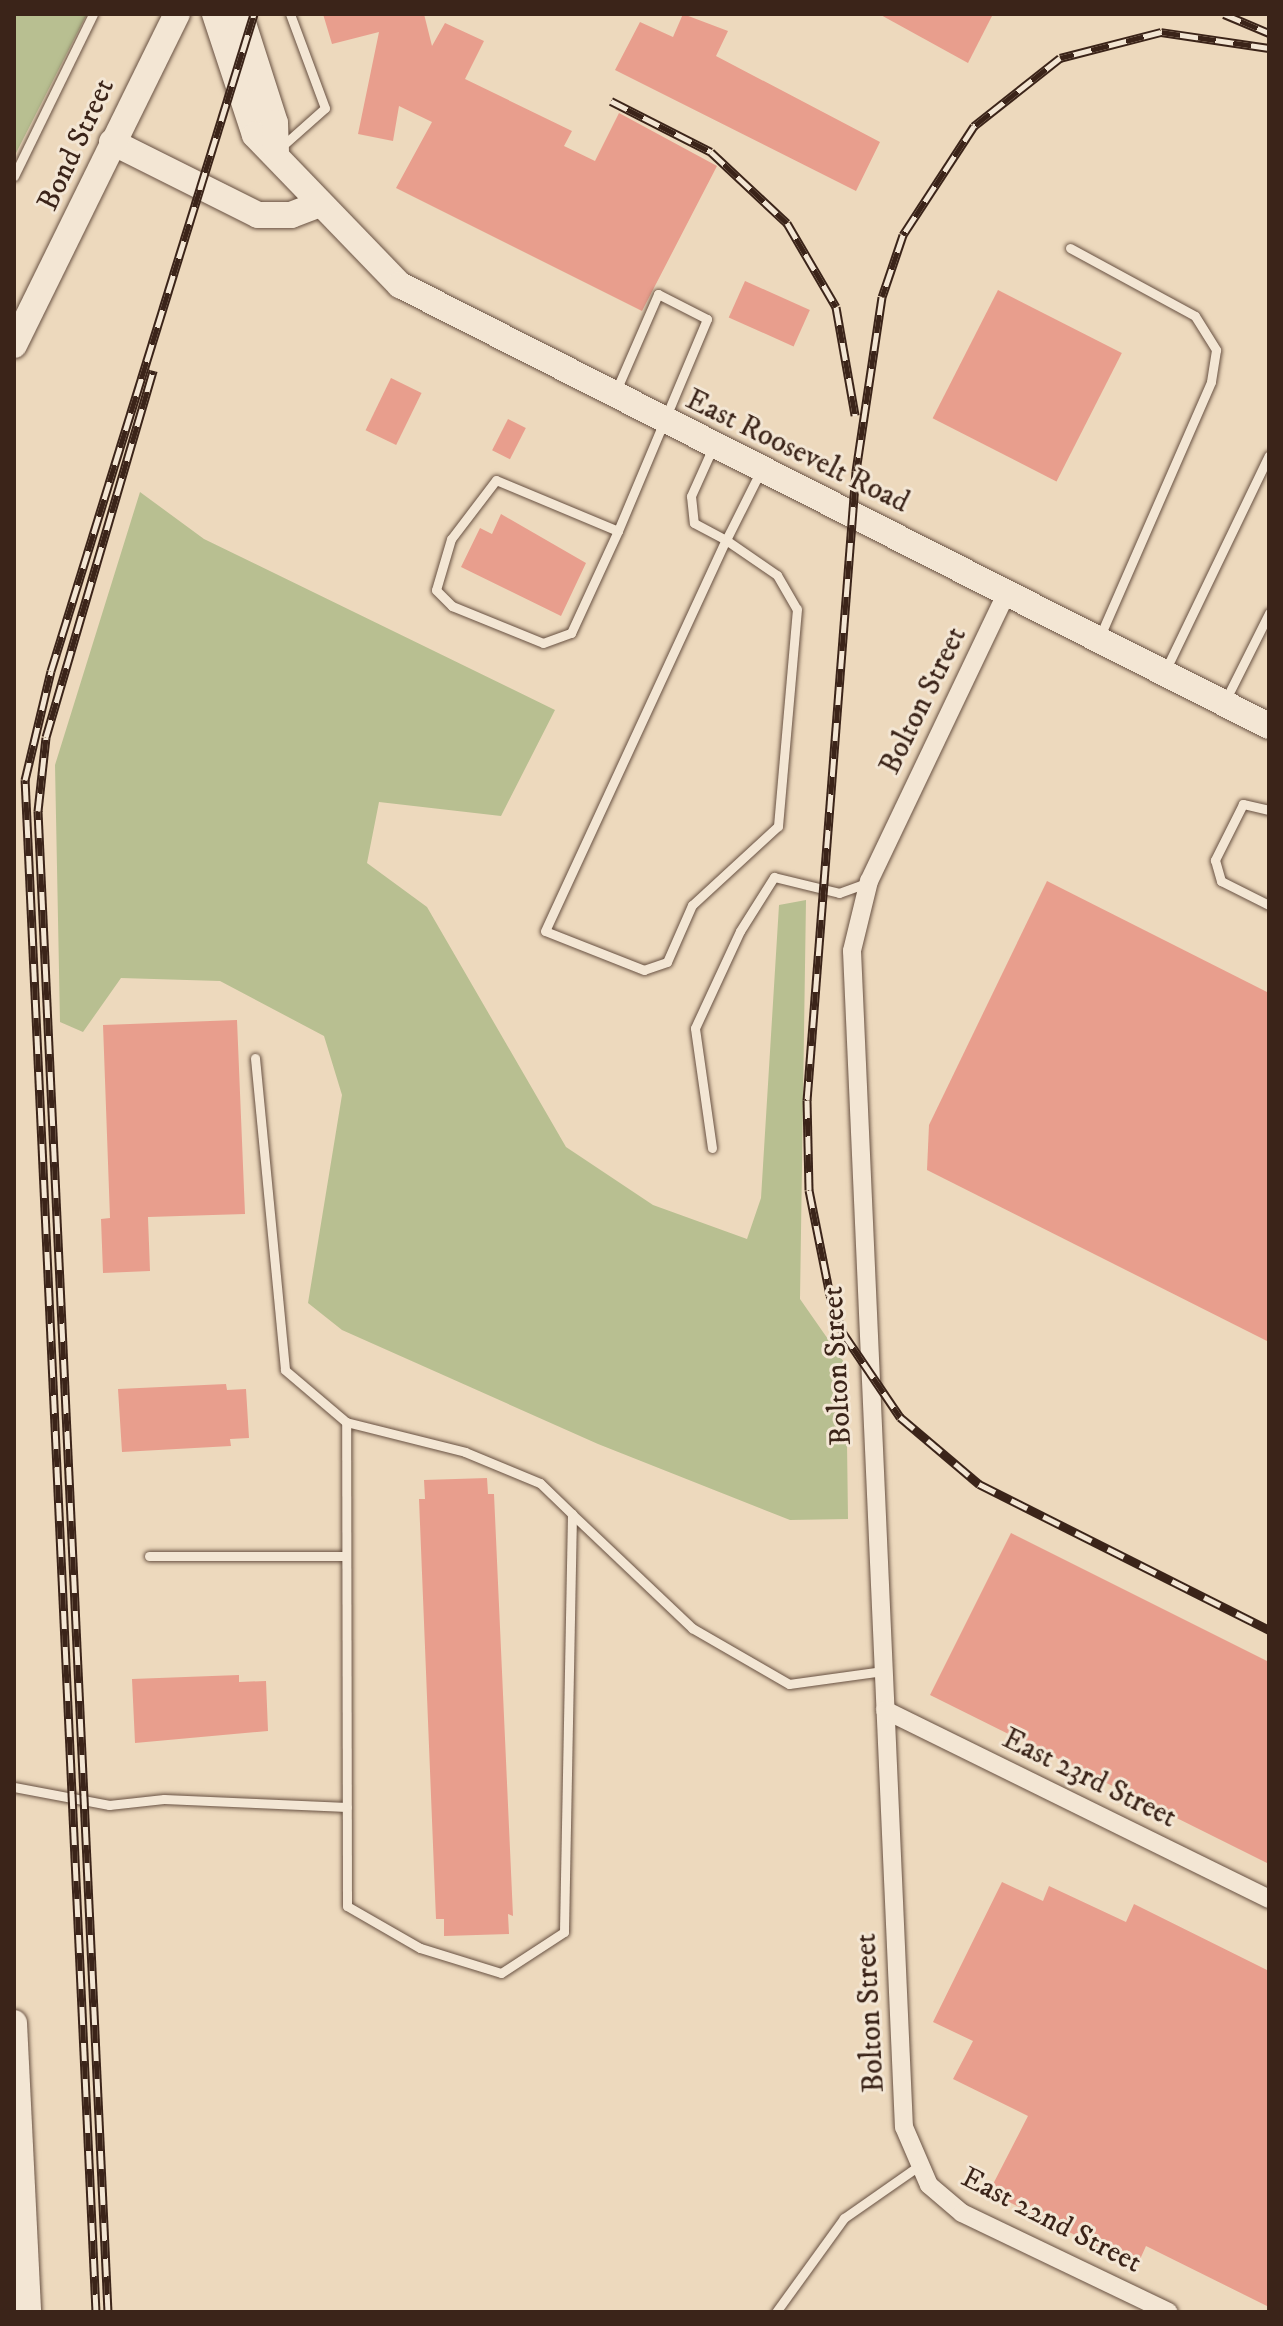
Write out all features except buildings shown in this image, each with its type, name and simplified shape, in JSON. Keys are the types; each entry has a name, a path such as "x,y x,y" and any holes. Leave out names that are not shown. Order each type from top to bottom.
{"main road":[{"name":"Bond Street","path":"14,345 177,14"},
{"name":"East Roosevelt Road","path":"215,14 243,109 255,135 276,151 319,204 400,285 613,397 1269,726"},
{"path":"240,14 275,123 276,151"},
{"path":"112,142 258,215 291,215 319,204"},
{"path":"14,2023 28,2312"}],"street":[{"name":"Bolton Street","path":"917,2167 904,2127 850,1022 852,951 869,881 1007,592"},
{"name":"East 23rd Street","path":"885,1710 1269,1899"},
{"name":"East 22nd Street","path":"917,2167 962,2213 1169,2312"}],"lane":[{"path":"14,176 93,14"},
{"path":"276,151 325,108 290,14"},
{"path":"1070,248 1195,316 1216,350 1211,382 1098,639"},
{"path":"613,397 658,294 707,319 667,424 618,531 571,633 543,643 452,606 436,590 451,539 496,480 618,531"},
{"path":"713,447 689,508 694,523 726,540 777,575 797,609 781,800 773,838 692,905 667,962 656,969 626,965 545,931 726,540 761,470"},
{"path":"1164,673 1269,455"},
{"path":"1224,703 1269,613"},
{"path":"1269,810 1252,801 1243,804 1215,860 1221,881 1269,905"},
{"path":"712,1148 695,1028 740,931 774,877 839,893 869,881"},
{"path":"255,1058 285,1370 346,1422 478,1457 540,1483 692,1628 789,1684 883,1671"},
{"path":"346,1422 347,1906 420,1948 501,1973 564,1932 572,1514"},
{"path":"149,1556 346,1556"},
{"path":"14,1787 109,1805 164,1799 347,1807"},
{"path":"776,2312 844,2218 917,2167"}],"green space":[{"path":"14,14 87,14 14,157"},
{"path":"140,492 204,539 555,710 501,816 379,802 367,863 427,907 566,1147 653,1205 747,1239 761,1198 779,905 806,900 800,1299 846,1365 848,1519 790,1520 598,1444 342,1330 308,1303 342,1095 324,1036 220,981 121,978 83,1032 60,1022 55,765"}],"railway":[{"path":"96,2312 25,780 51,671 254,14"},
{"path":"1224,14 1269,33"},
{"path":"1269,48 1161,32 1060,58 974,126 903,235 882,297 856,471 807,1100 809,1190 830,1295 843,1333 900,1417 979,1484 1269,1630"},
{"path":"611,101 711,152 787,223 836,307 855,415"},
{"path":"108,2312 38,811 46,737 153,370"}]}
